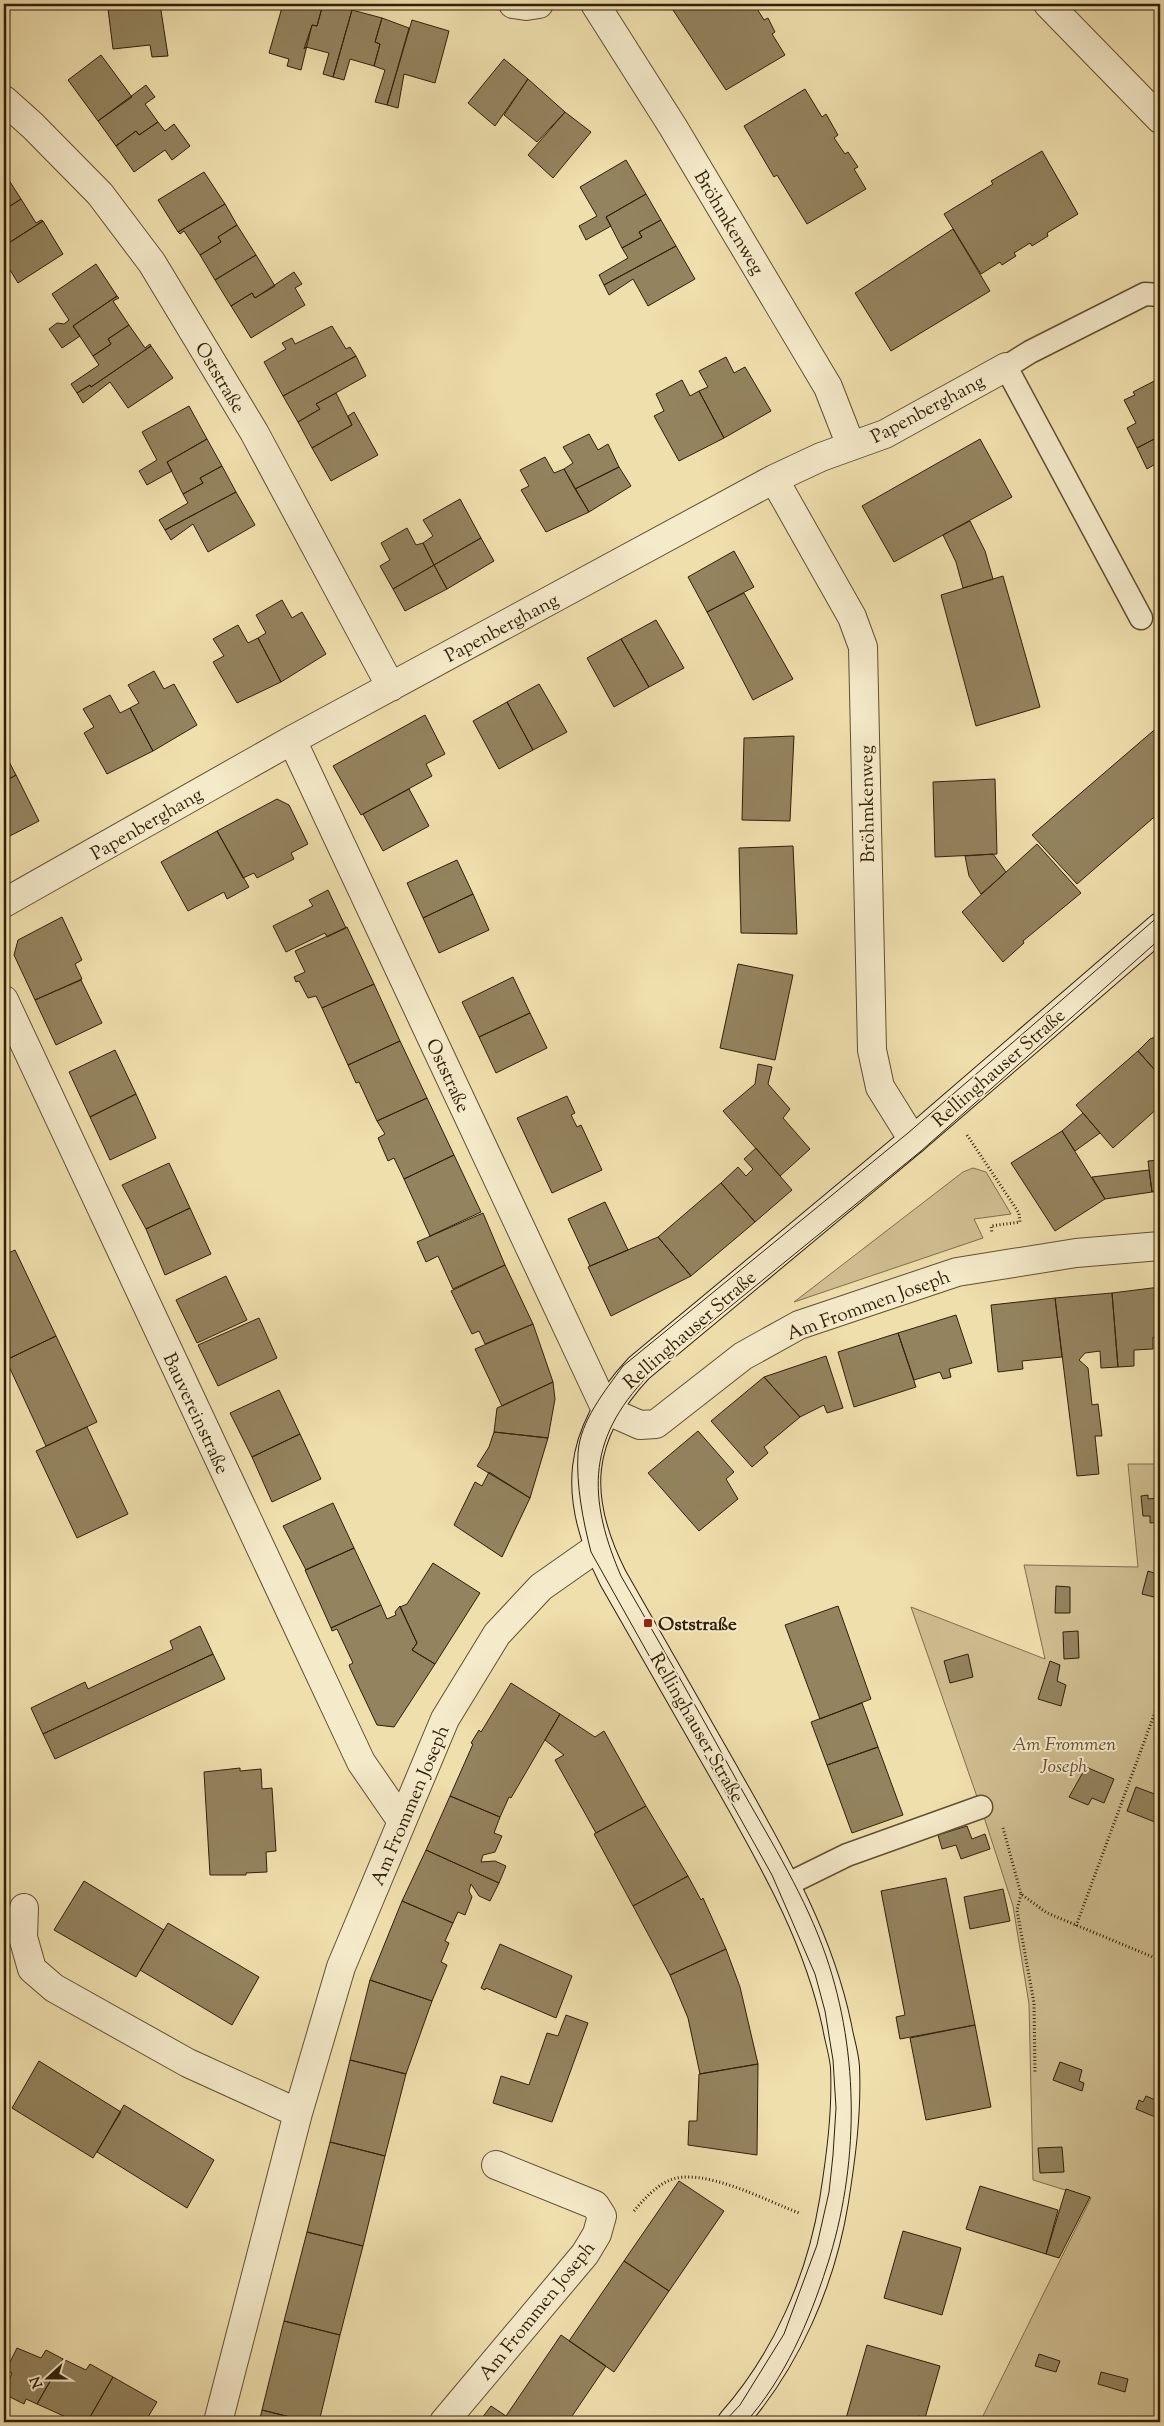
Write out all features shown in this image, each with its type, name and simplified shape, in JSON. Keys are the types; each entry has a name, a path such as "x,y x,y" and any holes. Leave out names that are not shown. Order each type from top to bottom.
{"street":[{"path":"513,4 526,6 539,4"},
{"name":"Bröhmkenweg","path":"595,4 673,127 828,387 851,446"},
{"path":"1048,4 1160,119"},
{"name":"Oststraße","path":"4,100 33,126 100,194 152,263 244,416 391,687"},
{"name":"Papenberghang","path":"4,903 292,740 774,479 821,457 886,434 1006,367"},
{"name":"Bröhmkenweg","path":"774,479 852,617 863,647 872,1050 880,1088 913,1140"},
{"name":"Oststraße","path":"292,740 606,1410"},
{"name":"Rellinghauser Straße","path":"732,2422 769,2371 812,2289 830,2225 844,2115 845,2065 828,1987 808,1931 786,1885 613,1578 598,1547 587,1506 587,1468 590,1449 606,1410 621,1387 660,1350 913,1140 1160,927"},
{"name":"Bauvereinstraße","path":"4,1000 361,1762 401,1820"},
{"name":"Am Frommen Joseph","path":"606,1410 640,1425 656,1424 743,1356 799,1325 957,1272 1076,1253 1160,1246"},
{"name":"Am Frommen Joseph","path":"218,2422 298,2113 341,1967 401,1820 445,1719 497,1634 541,1587 598,1547"},
{"path":"24,1908 23,1937 32,1969 54,1988 188,2063 298,2113"},
{"path":"496,2166 595,2205 602,2216"},
{"name":"Am Frommen Joseph","path":"444,2422 585,2254 597,2234 602,2216"}],"lane":[{"path":"1141,618 1006,367 1030,352 1145,294 1160,294"},
{"path":"786,1885 847,1855 981,1807"}],"path":[{"path":"950,1108 1019,1213 1020,1222 998,1225"},
{"path":"1076,1926 1157,1707 1160,1705"},
{"path":"981,1807 994,1812 1002,1825 1021,1894 1017,1910 1034,2003 1034,2072"},
{"path":"1021,1894 1047,1913 1160,1960"},
{"path":"602,2216 632,2213 660,2186 682,2176 723,2183 780,2206"}],"green space":[{"path":"973,1168 986,1172 1011,1214 974,1219 983,1238 794,1302 963,1172"},
{"name":"Am Frommen Joseph","path":"1128,1464 1160,1464 1160,2422 980,2422 1091,2198 1033,2180 1029,2004 1013,1906 911,1607 1045,1659 1024,1565 1138,1567"}],"building":[{"path":"160,4 168,56 152,57 150,45 113,49 108,9"},
{"path":"283,4 323,4 317,26 312,25 301,70 287,66 289,59 269,53"},
{"path":"323,4 352,10 333,77 323,74 329,53 306,47 304,49 312,25 317,26"},
{"path":"669,4 754,4 764,20 768,18 775,32 772,34 785,55 726,90"},
{"path":"352,10 382,18 375,42 380,44 374,66 350,59 344,80 333,77"},
{"path":"382,18 409,28 387,105 375,102 385,70 374,66 380,44 375,42"},
{"path":"412,20 449,31 435,83 404,74 398,108 387,105"},
{"path":"101,55 132,97 98,121 68,80"},
{"path":"504,59 528,79 495,126 468,103"},
{"path":"528,79 565,112 537,142 504,115"},
{"path":"146,85 155,97 145,104 158,122 139,135 136,131 116,146 98,121"},
{"path":"805,89 822,117 826,114 838,135 834,138 845,154 848,152 858,167 854,169 866,189 807,224 777,175 774,177 744,126"},
{"path":"565,112 591,132 553,178 528,155"},
{"path":"158,122 165,131 174,124 190,146 172,160 165,150 134,172 116,146 136,131 139,135"},
{"path":"1042,151 1078,214 1047,233 1048,236 1032,246 1030,243 1014,253 1016,256 1002,265 1000,262 981,274 944,214 993,184 991,181"},
{"path":"626,160 646,194 606,217 611,226 586,240 579,226 597,216 580,187"},
{"path":"204,172 225,204 178,232 158,200"},
{"path":"4,175 21,199 4,210"},
{"path":"646,194 661,220 639,232 642,237 622,248 606,217"},
{"path":"21,199 36,223 41,220 43,221 4,246 4,210"},
{"path":"225,204 237,225 218,237 221,242 200,255 184,231 180,234 178,232"},
{"path":"661,220 676,246 604,285 599,275 628,258 622,248 642,237 639,232"},
{"path":"43,221 63,254 18,283 4,260 4,246"},
{"path":"237,225 256,255 215,280 200,255 221,242 218,237"},
{"path":"953,229 990,291 891,351 855,293"},
{"path":"676,246 695,279 648,306 633,279 609,295 604,285"},
{"path":"256,255 275,286 255,298 252,293 231,306 215,280"},
{"path":"96,264 117,296 73,326 80,336 62,348 49,329 57,323 64,324 69,320 52,294"},
{"path":"294,272 302,284 295,288 305,305 251,338 231,306 252,293 255,298"},
{"path":"117,296 119,298 113,301 129,325 108,339 111,344 93,356 73,326"},
{"path":"129,325 145,348 150,344 151,346 91,387 90,385 77,393 71,384 99,365 93,356 111,344 108,339"},
{"path":"332,326 346,349 350,347 356,356 283,396 264,362 286,349 282,343 292,338 295,344"},
{"path":"151,346 173,378 128,408 110,382 83,403 77,393 90,385 91,387"},
{"path":"356,356 366,376 316,404 320,409 298,422 283,396"},
{"path":"726,357 734,373 745,367 771,411 724,438 699,391 708,387 699,371"},
{"path":"1160,378 1160,436 1137,448 1127,428 1136,423 1124,400 1135,395 1133,392"},
{"path":"682,380 690,396 699,391 724,438 679,461 654,416 664,411 656,394"},
{"path":"336,393 352,425 312,448 298,422 320,409 316,404"},
{"path":"189,406 207,439 167,462 172,471 147,485 139,471 157,460 142,432"},
{"path":"354,412 378,455 331,481 312,448 352,425 348,416"},
{"path":"589,434 598,450 608,444 619,467 575,489 564,469 573,463 563,447"},
{"path":"1160,436 1160,469 1157,463 1147,469 1137,448"},
{"path":"207,439 222,466 200,478 203,483 183,494 167,462"},
{"path":"980,439 1012,497 894,562 862,506"},
{"path":"545,457 554,473 564,469 589,512 546,532 521,490 529,486 520,470"},
{"path":"222,466 236,492 165,530 159,520 188,503 183,494 203,483 200,478"},
{"path":"619,467 631,486 589,512 575,489"},
{"path":"236,492 255,525 208,552 193,524 171,540 165,530"},
{"path":"460,499 481,538 434,565 423,543 433,536 423,520"},
{"path":"970,521 985,551 993,579 963,588 956,562 943,535"},
{"path":"407,528 416,545 423,543 434,565 393,589 380,566 390,560 381,543"},
{"path":"481,538 494,561 447,589 434,565"},
{"path":"734,551 754,587 707,612 688,577"},
{"path":"434,565 447,589 405,611 393,589"},
{"path":"1003,576 1040,707 976,726 941,595"},
{"path":"744,593 793,679 753,700 707,612"},
{"path":"282,600 292,618 302,612 326,654 281,682 258,638 266,633 256,615"},
{"path":"656,620 684,668 649,687 621,639"},
{"path":"238,625 248,643 258,638 281,682 237,703 213,662 224,656 213,639"},
{"path":"621,639 649,687 614,707 587,658"},
{"path":"154,671 164,689 174,684 197,725 153,751 130,708 139,703 128,685"},
{"path":"539,684 567,732 533,750 507,702"},
{"path":"110,695 120,713 130,708 153,751 107,774 84,733 94,727 83,709"},
{"path":"507,702 533,750 499,769 473,721"},
{"path":"425,715 445,754 426,764 432,776 361,815 333,766"},
{"path":"1160,725 1160,812 1077,884 1032,835"},
{"path":"794,736 790,821 742,820 744,738"},
{"path":"4,752 16,775 4,782"},
{"path":"16,775 39,821 4,839 4,782"},
{"path":"995,779 997,854 935,857 933,782"},
{"path":"409,789 429,826 383,851 363,814"},
{"path":"277,799 289,805 308,844 291,853 294,859 257,878 254,873 243,878 217,831"},
{"path":"217,831 249,887 227,899 224,892 188,911 161,862"},
{"path":"1037,844 1081,893 1023,941 1024,943 1003,962 962,912"},
{"path":"793,846 797,934 741,933 739,848"},
{"path":"993,854 1006,872 981,894 969,876 965,856"},
{"path":"457,860 473,894 423,918 407,883"},
{"path":"328,890 346,928 327,937 325,933 286,952 273,926 313,906 309,900"},
{"path":"473,894 489,930 439,953 423,918"},
{"path":"62,917 82,960 75,964 82,979 35,1000 14,955 18,940"},
{"path":"347,927 374,984 322,1008 316,996 308,998 299,981 296,982 294,977 305,972 295,951"},
{"path":"738,964 793,975 775,1060 720,1048"},
{"path":"513,977 530,1013 479,1037 462,1002"},
{"path":"81,980 102,1023 56,1045 35,1000"},
{"path":"374,984 400,1041 348,1065 322,1008"},
{"path":"530,1013 547,1048 496,1073 479,1037"},
{"path":"1160,1035 1160,1076 1138,1051 1150,1039"},
{"path":"400,1041 427,1098 377,1121 359,1082 356,1083 348,1065"},
{"path":"115,1050 136,1094 90,1117 69,1072"},
{"path":"1138,1051 1160,1076 1160,1106 1113,1148 1076,1105"},
{"path":"758,1064 772,1067 768,1084 790,1109 783,1118 810,1149 780,1176 723,1111 755,1084"},
{"path":"136,1094 156,1138 110,1160 90,1117"},
{"path":"567,1096 575,1113 571,1115 577,1127 581,1125 602,1170 552,1193 517,1118"},
{"path":"427,1098 454,1155 404,1179 394,1158 388,1161 378,1138 385,1134 377,1121"},
{"path":"1083,1113 1100,1133 1075,1151 1062,1131"},
{"path":"1062,1131 1105,1199 1055,1231 1011,1163"},
{"path":"756,1148 792,1190 755,1222 721,1183 738,1167 746,1176 753,1169 744,1159"},
{"path":"454,1155 481,1212 430,1236 404,1179"},
{"path":"1160,1160 1160,1191 1152,1192 1148,1161"},
{"path":"169,1163 190,1208 146,1229 122,1185"},
{"path":"1149,1170 1152,1192 1105,1199 1092,1177"},
{"path":"721,1183 755,1222 691,1276 658,1237"},
{"path":"605,1202 628,1250 590,1266 568,1219"},
{"path":"190,1208 211,1254 165,1275 146,1229"},
{"path":"483,1213 505,1265 453,1289 438,1256 426,1262 417,1242"},
{"path":"658,1237 691,1276 611,1316 588,1267"},
{"path":"15,1250 56,1336 6,1360 4,1355 4,1255"},
{"path":"505,1265 533,1324 485,1344 479,1331 472,1334 451,1291"},
{"path":"226,1276 247,1320 197,1343 176,1300"},
{"path":"1160,1287 1160,1337 1153,1337 1153,1349 1134,1350 1134,1366 1118,1367 1112,1293"},
{"path":"1112,1293 1118,1367 1101,1368 1100,1351 1085,1353 1079,1360 1088,1368 1092,1405 1098,1404 1102,1436 1095,1436 1099,1474 1077,1476 1055,1298"},
{"path":"1055,1298 1062,1357 1022,1361 1023,1369 998,1372 991,1305"},
{"path":"956,1315 972,1363 949,1369 951,1377 943,1379 940,1372 914,1380 898,1333"},
{"path":"259,1318 277,1358 218,1386 198,1345"},
{"path":"533,1324 553,1382 502,1406 475,1349"},
{"path":"898,1333 916,1387 854,1407 838,1352"},
{"path":"56,1336 97,1422 46,1446 6,1360"},
{"path":"826,1356 843,1408 827,1413 824,1405 800,1417 764,1377"},
{"path":"764,1377 800,1417 764,1447 768,1453 752,1467 711,1421"},
{"path":"553,1382 555,1399 548,1438 494,1432 497,1408"},
{"path":"279,1390 300,1434 252,1457 230,1413"},
{"path":"87,1427 128,1514 77,1538 36,1451"},
{"path":"698,1431 734,1472 726,1479 738,1499 699,1531 648,1473"},
{"path":"494,1432 548,1438 530,1498 477,1466 489,1447"},
{"path":"300,1434 321,1479 272,1502 252,1457"},
{"path":"489,1472 530,1498 502,1557 454,1525 475,1482 482,1486"},
{"path":"1148,1495 1148,1499 1160,1498 1160,1522 1150,1523 1150,1516 1143,1516 1141,1496"},
{"path":"333,1503 354,1548 306,1570 283,1526"},
{"path":"354,1548 381,1605 331,1628 305,1570"},
{"path":"433,1563 480,1593 435,1664 412,1650 417,1643 400,1607 407,1604"},
{"path":"1148,1571 1160,1575 1158,1598 1142,1594"},
{"path":"1056,1586 1070,1587 1070,1613 1055,1613"},
{"path":"381,1605 387,1619 396,1615 395,1612 400,1606 417,1643 412,1650 435,1664 394,1727 377,1725 350,1668 349,1665 353,1663 337,1629 332,1631 331,1628"},
{"path":"838,1606 871,1699 820,1719 785,1625"},
{"path":"200,1626 213,1654 43,1734 31,1708 85,1682 88,1689 173,1649 170,1641"},
{"path":"1078,1631 1079,1658 1064,1659 1063,1632"},
{"path":"213,1654 225,1679 55,1759 43,1734"},
{"path":"968,1654 973,1677 950,1683 944,1661"},
{"path":"1050,1661 1060,1665 1057,1681 1066,1685 1061,1706 1038,1699"},
{"path":"511,1683 560,1714 511,1798 509,1797 500,1817 450,1796 473,1744 471,1743 479,1730 481,1732"},
{"path":"862,1703 878,1747 827,1765 811,1722"},
{"path":"560,1714 595,1737 604,1731 646,1806 596,1833 555,1760 564,1755 545,1740"},
{"path":"878,1747 903,1815 852,1833 827,1765"},
{"path":"1086,1767 1114,1779 1104,1803 1092,1798 1088,1805 1069,1797"},
{"path":"240,1768 240,1771 261,1769 262,1789 272,1788 276,1851 266,1852 267,1872 246,1873 246,1875 210,1875 204,1772"},
{"path":"1136,1787 1160,1796 1160,1824 1127,1811"},
{"path":"450,1796 500,1817 494,1833 502,1836 495,1852 483,1855 481,1862 495,1861 506,1866 499,1883 426,1850"},
{"path":"646,1806 688,1876 633,1906 594,1834"},
{"path":"967,1826 972,1839 985,1834 990,1849 961,1859 956,1845 942,1849 938,1835"},
{"path":"426,1850 499,1883 490,1901 479,1896 471,1884 469,1891 472,1897 465,1915 458,1912 453,1923 402,1901"},
{"path":"688,1876 701,1900 703,1898 726,1949 670,1975 633,1906"},
{"path":"946,1878 975,2025 900,2039 896,2017 905,2015 881,1891"},
{"path":"84,1881 164,1930 136,1977 54,1930"},
{"path":"1003,1889 1010,1921 970,1929 964,1897"},
{"path":"402,1901 453,1923 445,1941 449,1943 441,1962 447,1965 432,2001 370,1980"},
{"path":"168,1923 259,1977 232,2025 140,1970"},
{"path":"500,1944 572,1976 556,2018 486,1988 485,1990 481,1988"},
{"path":"726,1949 740,1987 758,2064 700,2074 688,2018 670,1975"},
{"path":"370,1980 432,2001 406,2074 350,2060"},
{"path":"566,2015 588,2023 552,2122 493,2103 501,2076 529,2085 547,2033 558,2036"},
{"path":"975,2025 991,2107 926,2120 910,2038"},
{"path":"350,2060 406,2074 385,2156 330,2142"},
{"path":"39,2061 121,2112 93,2158 12,2108"},
{"path":"1060,2062 1082,2070 1079,2081 1084,2083 1082,2091 1053,2080"},
{"path":"758,2064 757,2155 688,2145 689,2121 697,2121 699,2074"},
{"path":"1146,2096 1160,2102 1160,2119 1136,2109 1139,2100 1143,2102"},
{"path":"124,2105 214,2160 187,2208 97,2152"},
{"path":"330,2142 385,2156 363,2246 307,2232"},
{"path":"1062,2147 1064,2172 1040,2173 1038,2148"},
{"path":"679,2181 724,2211 669,2291 624,2261"},
{"path":"980,2186 1058,2210 1046,2254 966,2229"},
{"path":"1066,2189 1090,2197 1059,2258 1046,2254"},
{"path":"903,2231 961,2248 942,2315 884,2298"},
{"path":"307,2232 363,2246 340,2335 284,2321"},
{"path":"624,2261 669,2291 614,2372 569,2341"},
{"path":"284,2321 340,2335 319,2422 310,2422 262,2410"},
{"path":"561,2335 606,2366 568,2422 515,2422 506,2416"},
{"path":"867,2345 940,2366 925,2418 919,2416 917,2422 845,2422"},
{"path":"17,2348 41,2358 46,2350 63,2359 37,2404 26,2399 24,2404 4,2394 12,2373 6,2370"},
{"path":"1039,2354 1060,2361 1056,2372 1035,2366"},
{"path":"63,2359 86,2370 90,2364 113,2377 87,2422 66,2422 66,2417 37,2404"},
{"path":"1101,2372 1128,2379 1125,2392 1098,2384"},
{"path":"113,2377 157,2402 145,2422 94,2422 89,2419"},
{"path":"491,2406 515,2422 479,2422"},
{"path":"262,2410 310,2422 259,2422"}],"tram line":[{"path":"724,2422 740,2405 784,2334 817,2245 829,2192 833,2155 836,2108 833,2060 825,2011 815,1974 772,1875 591,1552 579,1490 578,1453 583,1429 594,1407 623,1366 908,1133 1160,915"},
{"path":"746,2422 773,2387 804,2328 820,2287 838,2228 850,2151 850,2071 845,2032 826,1956 799,1892 621,1576 601,1515 598,1487 600,1461 607,1436 619,1412 637,1387 661,1363 921,1151 1160,939"}],"place":[{"name":"Oststraße","path":"648,1623"}]}
